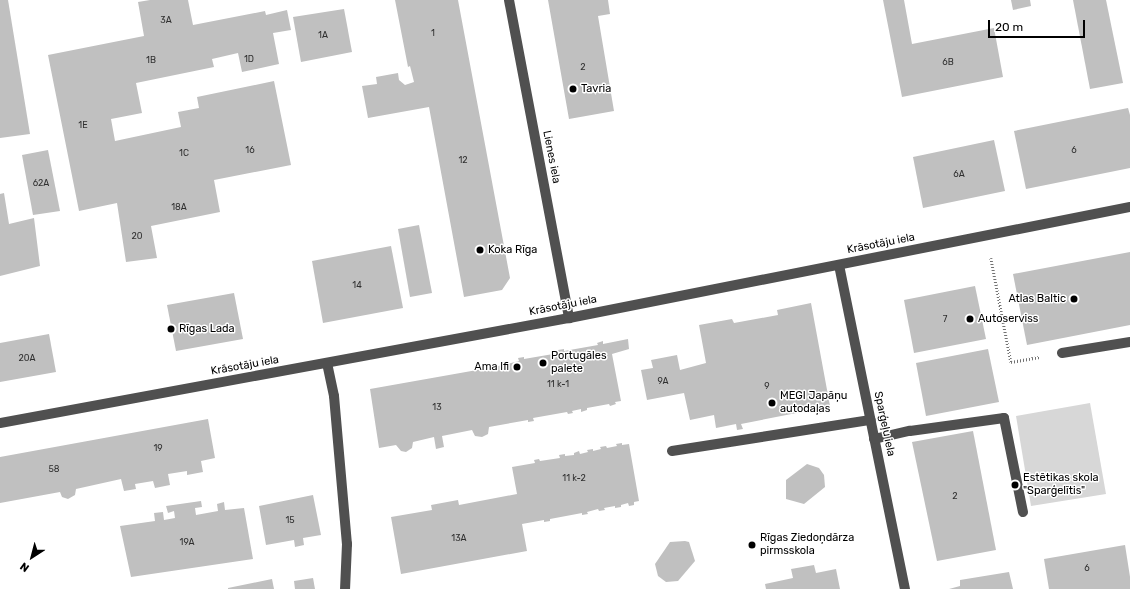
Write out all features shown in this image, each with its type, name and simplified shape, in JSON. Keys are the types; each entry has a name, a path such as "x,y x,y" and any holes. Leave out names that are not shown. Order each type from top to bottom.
{"street":[{"name":"Lienes iela","path":"509,0 569,318"},
{"name":"Krāsotāju iela","path":"0,423 569,318 1130,207"},
{"name":"Sparģeļu iela","path":"838,265 905,589"},
{"path":"1062,353 1130,342"},
{"path":"327,363 334,396 347,544 345,589"},
{"path":"874,439 910,431 1004,418 1023,512"},
{"path":"672,451 871,420"}],"path":[{"path":"991,258 1011,362 1062,353"}],"shaded area":[{"path":"1090,403 1106,494 1031,506 1016,416"}],"building":[{"path":"0,0 8,0 30,134 0,138"},
{"path":"150,0 188,0 193,25 265,11 266,15 287,10 291,30 273,33 279,64 242,72 238,53 212,59 214,67 136,83 142,113 111,119 115,141 181,127 178,112 199,108 197,97 274,81 291,165 214,180 220,212 151,226 157,258 126,262 117,203 79,211 48,55 144,36 138,2"},
{"path":"395,0 458,0 510,278 502,290 464,297 429,107 368,118 362,86 377,84 376,77 398,73 399,80 405,85 414,82 410,66 408,67"},
{"path":"548,0 608,0 610,14 598,16 614,111 569,119"},
{"path":"883,0 904,0 912,44 994,28 1003,77 902,97"},
{"path":"1011,0 1030,0 1031,6 1013,10"},
{"path":"1073,0 1106,0 1123,83 1090,89"},
{"path":"344,9 352,52 301,62 293,17"},
{"path":"1128,108 1130,115 1130,168 1026,189 1014,131"},
{"path":"994,140 1005,191 923,208 913,157"},
{"path":"48,150 60,211 33,215 22,155"},
{"path":"4,193 9,224 34,218 40,266 0,276 0,194"},
{"path":"419,225 432,293 410,297 398,229"},
{"path":"391,246 403,308 323,323 312,261"},
{"name":"Atlas Baltic","path":"1130,252 1130,325 1027,345 1013,274"},
{"path":"975,286 986,339 914,353 904,300"},
{"path":"234,293 243,339 176,351 167,305"},
{"path":"811,303 830,406 826,407 827,412 817,414 817,409 741,424 743,429 737,430 736,424 716,428 714,415 690,420 684,393 647,400 641,370 653,368 651,360 677,355 680,370 706,363 699,325 732,319 734,323 778,315 777,310"},
{"path":"49,334 56,372 0,382 0,343"},
{"path":"628,339 629,349 612,354 621,401 615,402 616,404 587,408 587,410 581,412 581,409 572,411 573,413 568,414 567,412 533,418 534,421 528,422 528,420 489,427 488,434 482,437 475,436 472,430 442,436 444,447 436,449 434,437 413,442 412,448 406,452 401,451 396,445 379,448 370,389 494,367 519,361 518,358 524,357 524,359 559,353 558,350 564,349 564,351 598,345 597,343 603,341 603,344"},
{"path":"988,349 999,402 926,416 916,363"},
{"path":"208,419 215,458 201,461 203,472 187,475 187,471 168,474 170,485 155,488 153,481 135,484 136,489 124,491 121,479 76,489 75,495 68,499 62,497 60,492 0,503 0,457"},
{"path":"973,431 996,550 937,561 912,442"},
{"path":"622,443 622,445 629,444 639,501 634,502 634,505 629,506 628,503 621,505 621,507 615,508 615,506 604,508 605,510 599,511 598,509 587,512 588,514 582,515 582,513 550,519 550,521 544,522 544,520 522,524 527,551 401,574 391,517 432,510 431,505 458,500 459,505 517,494 512,467 535,463 534,460 539,459 540,461 560,458 559,455 574,455 574,453 579,451 580,454 588,452 587,450 593,449 593,451 601,449 600,447 606,446 607,448 617,446 616,444"},
{"path":"807,464 819,468 824,475 825,487 804,504 786,499 786,480"},
{"path":"313,495 321,535 303,538 304,545 295,547 294,540 266,545 259,506"},
{"path":"201,501 202,507 195,508 196,515 218,511 217,504 224,502 225,510 244,508 253,559 131,577 120,526 155,521 154,513 163,512 164,520 175,518 174,511 168,513 166,506"},
{"path":"670,542 689,542 695,561 678,581 666,582 658,576 655,564"},
{"path":"1125,545 1130,577 1130,589 1049,589 1044,559"},
{"path":"814,565 816,573 836,569 840,589 766,589 765,584 793,578 791,569"},
{"path":"1009,572 1013,589 949,589 960,586 960,580"},
{"path":"313,578 315,589 295,589 294,581"},
{"path":"272,579 274,589 228,589 228,588"}],"place":[{"name":"Tavria","path":"573,89"},
{"name":"Koka Rīga","path":"480,250"},
{"name":"Atlas Baltic","path":"1074,299"},
{"name":"Autoserviss","path":"970,319"},
{"name":"Rīgas Lada","path":"171,329"},
{"name":"Portugāles palete","path":"543,363"},
{"name":"Ama lfi","path":"517,367"},
{"name":"MEGI Japāņu autodaļas","path":"772,403"},
{"name":"Estētikas skola \"Sparģelītis\"","path":"1015,485"},
{"name":"Rīgas Ziedoņdārza pirmsskola","path":"752,545"}]}
